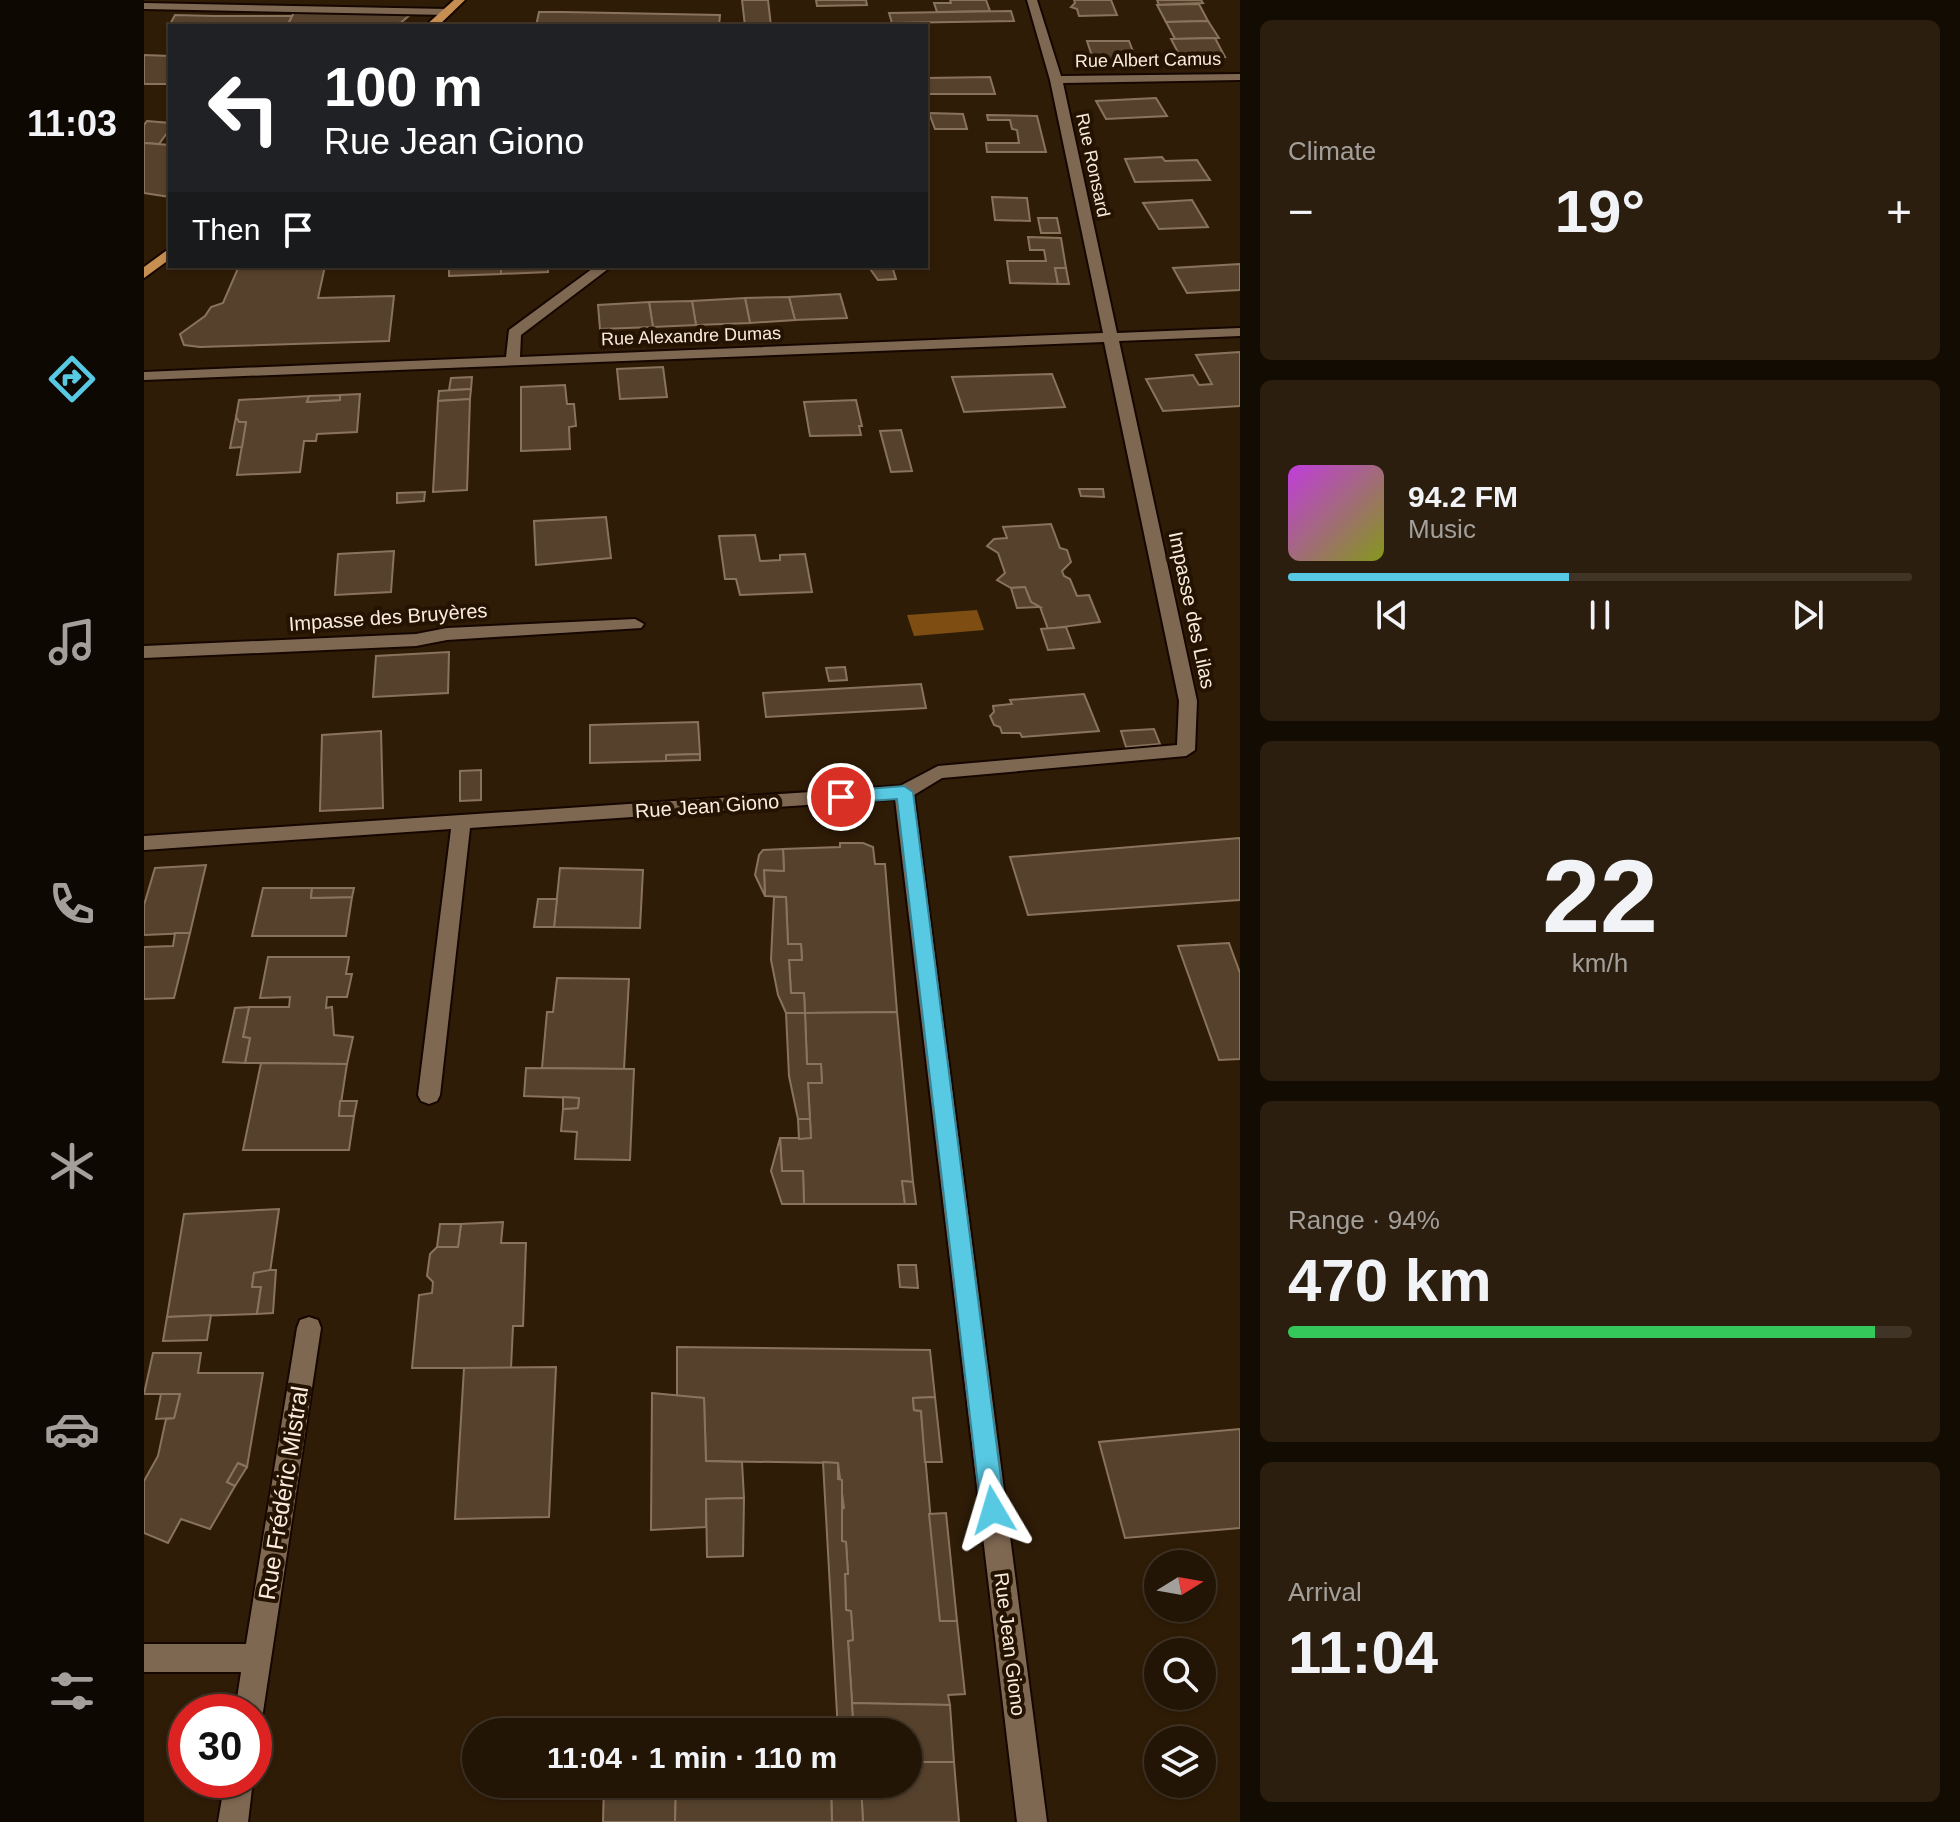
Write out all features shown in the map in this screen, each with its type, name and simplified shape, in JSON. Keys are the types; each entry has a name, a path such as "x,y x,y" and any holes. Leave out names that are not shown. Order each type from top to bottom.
{"main road":[{"path":"433,24 460,0"},
{"path":"144,274 168,254"}],"street":[{"name":"Rue Ronsard","path":"1032,0 1056,80 1112,339"},
{"path":"144,6 447,12"},
{"name":"Rue Albert Camus","path":"1056,80 1240,77"},
{"path":"513,360 514,333 602,268"},
{"name":"Rue Alexandre Dumas","path":"144,376 1240,332"},
{"name":"Impasse des Lilas","path":"904,792 938,772 1186,750 1188,701 1112,339"},
{"name":"Impasse des Bruyères","path":"144,652 416,640 447,634 635,624"},
{"name":"Rue Jean Giono","path":"144,843 904,792 1032,1822"},
{"path":"429,1095 461,822"},
{"name":"Rue Frédéric Mistral","path":"251,1694 309,1328"},
{"path":"144,1658 256,1658"},
{"path":"233,1822 236,1798"}],"shaded area":[{"path":"977,610 984,630 914,636 907,615"}],"building":[{"path":"742,0 768,0 771,24 745,24"},
{"path":"816,0 866,0 867,5 817,6"},
{"path":"950,0 986,0 990,11 937,12 934,3 951,3"},
{"path":"1074,0 1111,0 1117,15 1079,16 1077,9 1071,7"},
{"path":"1157,0 1201,0 1203,3 1159,5"},
{"path":"1199,4 1208,21 1166,22 1157,5"},
{"path":"1011,11 1014,21 892,23 889,13"},
{"path":"294,12 411,14 399,24 288,24"},
{"path":"539,12 720,15 719,24 536,24"},
{"path":"175,15 292,16 288,24 170,24"},
{"path":"1208,21 1219,38 1175,39 1166,22"},
{"path":"1215,38 1225,57 1181,58 1171,39"},
{"path":"1087,41 1129,41 1137,62 1094,62"},
{"path":"144,55 168,56 168,84 144,84"},
{"path":"990,77 995,94 928,94 928,78"},
{"path":"1156,98 1167,116 1106,119 1096,101"},
{"path":"929,113 963,114 967,129 935,129"},
{"path":"987,115 1037,116 1046,152 987,152 986,143 1019,143 1017,130 1012,129 1010,120 988,120"},
{"path":"147,121 168,123 168,132 159,144 144,143 144,125"},
{"path":"144,143 168,145 168,197 144,193"},
{"path":"1162,157 1165,161 1197,160 1210,180 1135,182 1125,159"},
{"path":"992,197 1027,198 1030,221 995,220"},
{"path":"1192,200 1208,227 1159,229 1143,203"},
{"path":"1038,218 1057,218 1060,233 1041,233"},
{"path":"1028,237 1061,238 1066,268 1055,268 1058,284 1010,283 1007,261 1046,261 1044,250 1030,250"},
{"path":"1240,264 1240,290 1187,293 1173,268"},
{"path":"238,268 325,268 318,298 394,296 389,341 184,345 180,334 205,316 211,307 223,303"},
{"path":"449,268 501,268 501,274 449,276"},
{"path":"501,268 548,268 548,272 501,274"},
{"path":"869,268 893,268 896,279 878,280"},
{"path":"1055,268 1066,268 1069,284 1058,284"},
{"path":"840,294 847,318 795,320 789,297"},
{"path":"789,297 795,320 750,323 745,298"},
{"path":"745,298 750,323 696,325 692,301"},
{"path":"692,301 696,325 653,327 649,302"},
{"path":"649,302 653,327 600,329 598,305"},
{"path":"1240,352 1240,406 1163,411 1146,379 1193,375 1199,385 1212,384 1196,355"},
{"path":"663,367 667,397 620,399 617,369"},
{"path":"1052,374 1065,407 964,412 952,377"},
{"path":"472,377 471,389 449,390 451,378"},
{"path":"565,385 567,404 574,404 576,426 569,427 570,449 521,451 521,387"},
{"path":"471,389 470,399 438,401 439,391"},
{"path":"360,394 357,432 317,434 316,441 304,441 300,472 237,475 246,422 239,422 236,417 239,400 309,396 307,402 340,400 340,395"},
{"path":"340,395 340,400 307,402 309,396"},
{"path":"470,399 467,490 433,492 438,401"},
{"path":"856,400 861,435 810,436 804,402"},
{"path":"236,417 239,422 246,422 242,447 230,448"},
{"path":"901,430 912,471 891,472 880,431"},
{"path":"1079,489 1103,489 1104,497 1081,496"},
{"path":"425,492 424,501 397,503 397,493"},
{"path":"606,517 611,558 536,565 534,521"},
{"path":"1051,524 1060,548 1067,550 1071,562 1062,571 1064,576 1070,579 1077,596 1089,595 1100,622 1048,629 1040,607 1031,602 1025,587 1011,588 997,580 1005,573 998,553 987,546 994,539 1007,538 1003,527"},
{"path":"755,535 760,561 780,560 780,555 805,554 812,592 740,595 736,579 725,579 719,536"},
{"path":"394,551 391,592 335,595 338,554"},
{"path":"1025,587 1031,602 1040,607 1017,608 1011,588"},
{"path":"1066,627 1074,648 1048,650 1041,629"},
{"path":"449,652 448,693 373,697 376,656"},
{"path":"845,667 847,680 829,681 826,668"},
{"path":"921,684 926,708 766,717 763,693"},
{"path":"1084,694 1099,731 1022,737 1020,733 1002,733 990,716 994,712 993,706 1012,704 1010,700"},
{"path":"698,722 700,754 666,755 666,761 590,763 590,725"},
{"path":"1154,729 1160,744 1126,747 1121,731"},
{"path":"381,731 383,808 320,811 322,735"},
{"path":"700,754 700,760 666,761 666,755"},
{"path":"481,770 481,800 460,801 460,771"},
{"path":"1240,838 1240,900 1028,915 1010,857"},
{"path":"840,843 863,843 873,847 875,864 885,864 897,1012 805,1013 804,993 791,993 789,960 802,960 801,944 788,944 786,897 765,896 764,870 784,871 783,849 840,847"},
{"path":"783,849 784,871 764,870 765,896 755,875 759,855 763,850"},
{"path":"206,865 190,933 144,935 144,905 155,868"},
{"path":"560,868 643,870 640,928 554,927"},
{"path":"263,888 312,888 311,898 352,897 346,936 252,936"},
{"path":"312,888 354,888 352,897 311,898"},
{"path":"774,897 786,897 788,944 801,944 802,960 789,960 791,993 804,993 805,1013 786,1013 778,995 771,960"},
{"path":"538,899 557,899 554,927 534,927"},
{"path":"175,933 190,933 174,998 144,999 144,947 173,946"},
{"path":"1229,943 1240,973 1240,1059 1219,1060 1178,946"},
{"path":"268,957 349,957 346,974 352,974 347,997 327,997 326,1008 332,1007 334,1035 353,1037 347,1064 245,1063 250,1038 243,1037 249,1007 289,1007 290,997 260,998"},
{"path":"557,978 629,979 624,1069 542,1068 547,1012 553,1012"},
{"path":"249,1007 243,1037 250,1038 245,1063 223,1062 235,1008"},
{"path":"897,1012 913,1182 902,1181 905,1204 804,1204 803,1171 782,1171 780,1138 811,1138 808,1083 822,1083 821,1064 807,1064 805,1013"},
{"path":"786,1013 805,1013 807,1064 821,1064 822,1083 808,1083 810,1119 798,1119 789,1076"},
{"path":"261,1063 347,1064 339,1116 354,1116 349,1150 243,1150"},
{"path":"526,1068 634,1069 630,1160 575,1159 577,1132 561,1131 563,1109 578,1108 579,1098 524,1096"},
{"path":"563,1097 579,1098 578,1108 563,1109"},
{"path":"340,1101 357,1101 354,1116 339,1116"},
{"path":"798,1119 810,1119 811,1138 799,1139"},
{"path":"780,1138 782,1171 803,1171 804,1204 782,1204 771,1171"},
{"path":"902,1181 913,1182 916,1204 905,1204"},
{"path":"279,1209 270,1272 254,1273 252,1287 261,1287 257,1314 167,1317 184,1214"},
{"path":"503,1222 501,1243 526,1243 523,1326 513,1326 511,1368 412,1368 419,1295 432,1293 433,1282 427,1276 430,1254 437,1247 458,1247 461,1224"},
{"path":"440,1224 461,1224 458,1247 437,1247"},
{"path":"898,1265 916,1265 918,1288 900,1287"},
{"path":"276,1270 273,1313 257,1314 261,1287 252,1287 254,1273"},
{"path":"211,1315 207,1340 163,1341 167,1317"},
{"path":"677,1347 930,1350 935,1397 913,1398 914,1410 921,1411 940,1621 957,1621 965,1694 948,1695 950,1705 852,1703 848,1641 853,1640 851,1611 846,1610 845,1574 848,1574 846,1542 842,1541 841,1509 844,1508 838,1463 706,1461 704,1398 677,1397"},
{"path":"153,1353 201,1353 198,1373 263,1373 247,1467 238,1463 227,1482 235,1486 210,1529 181,1519 168,1543 144,1533 144,1481 158,1456 166,1419 174,1418 180,1394 144,1394"},
{"path":"556,1367 549,1517 455,1519 464,1368"},
{"path":"652,1393 704,1398 706,1461 742,1462 744,1498 706,1499 706,1527 651,1530"},
{"path":"161,1394 180,1394 174,1418 156,1419"},
{"path":"935,1397 942,1462 925,1462 921,1411 914,1410 913,1398"},
{"path":"1240,1429 1240,1528 1125,1538 1099,1442"},
{"path":"823,1462 838,1463 838,1479 842,1480 842,1541 846,1542 848,1574 845,1574 846,1610 851,1611 853,1640 848,1641 853,1718 837,1718"},
{"path":"238,1463 247,1467 235,1486 227,1482"},
{"path":"744,1498 743,1556 707,1557 706,1499"},
{"path":"946,1513 957,1621 940,1621 929,1514"},
{"path":"852,1703 950,1705 954,1762 922,1762 922,1718 853,1718"},
{"path":"922,1762 954,1762 959,1822 863,1822 862,1798 922,1798"},
{"path":"604,1798 676,1798 675,1822 603,1822"},
{"path":"676,1798 831,1798 832,1822 675,1822"},
{"path":"831,1798 862,1798 863,1822 832,1822"}],"route":[{"path":"841,797 904,792 993,1510"}]}
